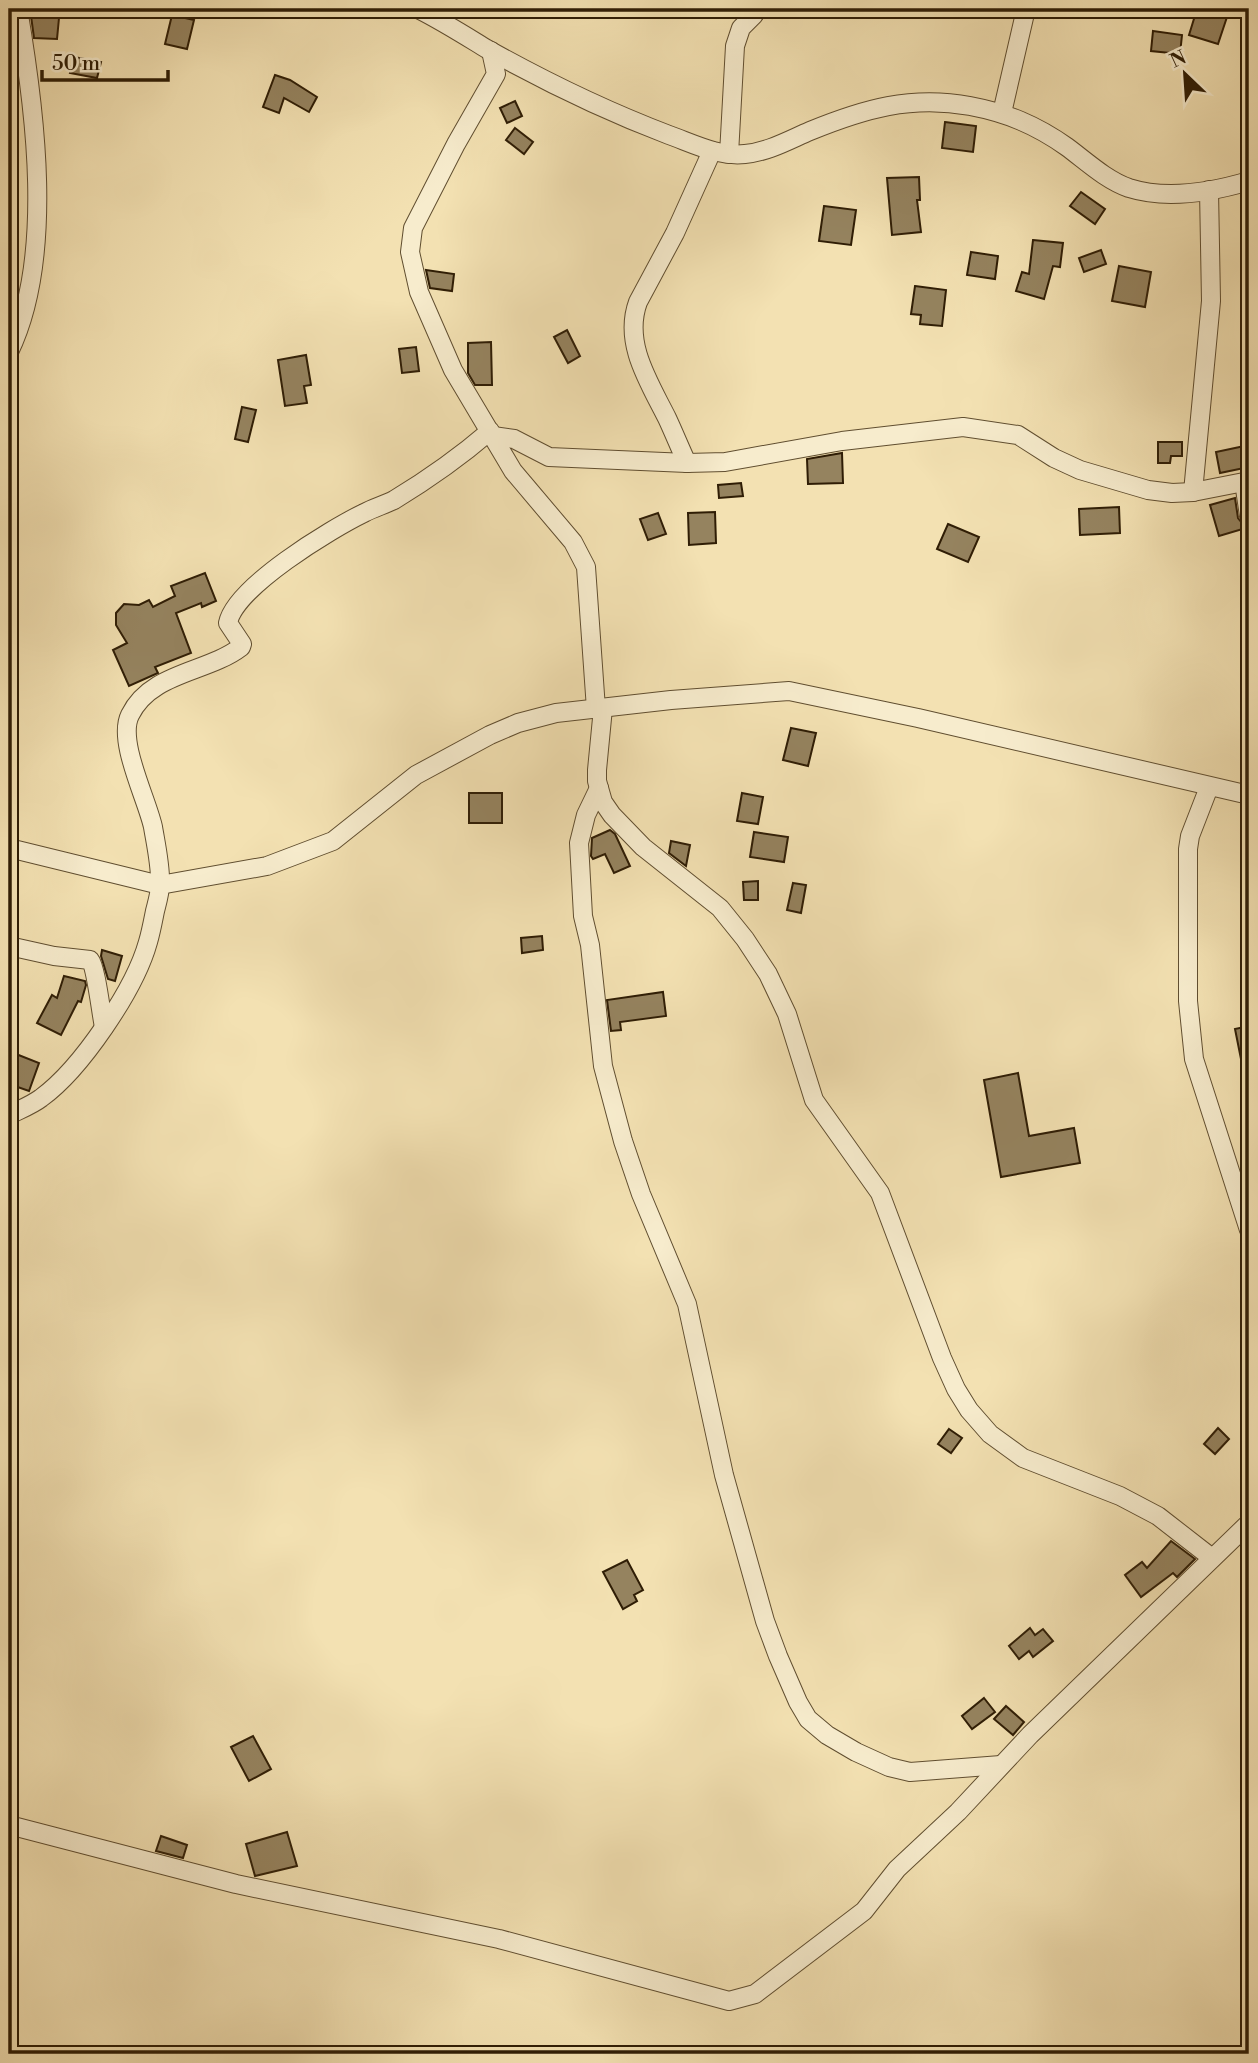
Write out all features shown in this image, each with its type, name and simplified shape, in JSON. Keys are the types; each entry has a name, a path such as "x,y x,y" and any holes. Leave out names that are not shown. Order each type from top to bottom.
{"street":[{"path":"9,352 29,292 35,240 35,139 18,9"},
{"path":"418,9 594,105 720,152 745,154 772,148 853,114 889,104 925,103 965,106 1002,113 1034,127 1126,187 1150,193 1176,194 1249,181"},
{"path":"687,463 645,377 632,331 634,313 720,152 734,46 741,28 754,15 754,9"},
{"path":"1002,113 1026,9"},
{"path":"491,51 496,74 441,173 414,228 410,243 419,292 453,370 522,483 573,542 586,567 600,708 597,782 603,802 634,838 720,908 746,939 768,974 787,1014 814,1100 880,1193 942,1358 969,1410 990,1434 1023,1458 1120,1496 1158,1516 1212,1558"},
{"path":"496,74 521,66"},
{"path":"1193,492 1211,301 1209,190"},
{"path":"491,433 514,439 549,457 687,463 739,460 842,441 963,427 1018,435 1054,458 1080,470 1135,486 1172,493 1247,482 1249,516"},
{"path":"9,1115 41,1098 59,1082 104,1027 133,978 148,944 160,885 152,827 128,741 129,717 138,703 154,689 180,674 215,661 241,647 242,643 228,623 229,617 242,599 278,567 330,531 393,500 491,433"},
{"path":"9,848 160,885 267,866 333,841 416,775 490,735 519,723 556,713 671,700 789,691 918,718 1249,795"},
{"path":"1209,786 1188,849 1186,884 1190,1032 1194,1059 1249,1230"},
{"path":"599,789 586,816 579,843 583,916 590,945 603,1066 623,1141 641,1194 687,1304 724,1475 765,1621 778,1656 808,1719 827,1735 856,1752 889,1767 910,1772 1001,1765"},
{"path":"9,946 54,956 90,960 95,967 96,989 104,1027"},
{"path":"9,1825 236,1884 499,1939 729,2001 755,1994 864,1911 897,1869 958,1812 1030,1735 1249,1523"}],"building":[{"path":"1197,9 1227,17 1218,44 1189,35"},
{"path":"172,15 194,20 187,49 165,44"},
{"path":"31,16 59,18 57,39 34,38"},
{"path":"1153,31 1182,35 1180,54 1151,51"},
{"path":"74,57 101,62 97,78 70,73"},
{"path":"275,75 290,80 317,97 309,112 284,98 279,113 263,107"},
{"path":"515,101 522,116 507,123 500,108"},
{"path":"945,122 976,126 973,152 942,148"},
{"path":"515,128 533,142 524,154 506,140"},
{"path":"919,177 920,200 917,200 921,232 892,235 887,178"},
{"path":"1081,192 1105,209 1095,224 1070,206"},
{"path":"824,206 856,210 851,245 819,241"},
{"path":"1033,240 1063,243 1060,267 1053,266 1044,299 1016,291 1022,272 1029,274"},
{"path":"1101,250 1106,264 1084,272 1079,258"},
{"path":"971,252 998,256 995,279 967,275"},
{"path":"1119,266 1151,272 1145,307 1112,301"},
{"path":"426,270 454,274 452,291 430,288"},
{"path":"915,286 946,290 942,326 920,324 921,315 911,314"},
{"path":"567,330 580,356 568,363 554,337"},
{"path":"491,342 492,385 475,385 468,373 468,343"},
{"path":"416,347 419,371 402,373 399,349"},
{"path":"306,355 311,385 304,386 307,403 285,406 278,360"},
{"path":"242,407 256,410 248,442 235,439"},
{"path":"1158,442 1182,442 1182,456 1171,456 1170,463 1158,463"},
{"path":"1249,445 1249,467 1220,473 1216,452"},
{"path":"842,453 843,483 808,484 807,459"},
{"path":"741,483 743,496 719,498 718,485"},
{"path":"1235,498 1238,518 1246,528 1219,536 1210,505"},
{"path":"1119,507 1120,533 1080,535 1079,509"},
{"path":"715,512 716,543 689,545 688,513"},
{"path":"658,513 666,534 648,540 640,519"},
{"path":"948,524 979,537 968,562 937,549"},
{"path":"205,573 216,601 202,607 201,603 176,613 191,653 155,667 158,673 129,686 113,650 127,643 116,625 116,613 124,604 139,605 149,600 153,607 175,596 171,586"},
{"path":"791,728 816,733 808,766 783,760"},
{"path":"469,793 502,793 502,823 469,823"},
{"path":"742,793 763,797 758,824 737,821"},
{"path":"610,830 615,834 630,866 614,873 605,854 593,859 591,856 592,838"},
{"path":"754,832 788,837 784,862 750,857"},
{"path":"671,841 690,845 686,866 669,853"},
{"path":"758,881 758,900 744,900 743,882"},
{"path":"793,883 806,885 801,913 787,910"},
{"path":"542,936 543,950 522,953 521,938"},
{"path":"102,950 122,956 115,981 108,979 101,956"},
{"path":"64,976 85,981 86,985 81,1002 78,1001 61,1035 37,1023 52,995 57,998"},
{"path":"663,992 666,1016 620,1022 621,1030 611,1031 607,1000"},
{"path":"1249,1026 1249,1069 1243,1069 1235,1029"},
{"path":"16,1054 39,1063 29,1091 9,1084 9,1073"},
{"path":"1018,1073 1029,1136 1074,1128 1080,1163 1001,1177 984,1080"},
{"path":"1218,1428 1229,1439 1215,1454 1204,1444"},
{"path":"949,1429 962,1438 951,1453 938,1444"},
{"path":"1171,1541 1195,1559 1177,1577 1173,1573 1141,1597 1125,1575 1142,1562 1147,1568"},
{"path":"627,1560 643,1590 634,1595 637,1601 623,1609 603,1572"},
{"path":"1030,1628 1035,1635 1043,1629 1053,1641 1033,1657 1029,1651 1019,1659 1009,1646"},
{"path":"984,1698 995,1712 972,1729 962,1716"},
{"path":"1006,1706 1024,1722 1013,1735 994,1719"},
{"path":"253,1736 271,1769 249,1781 231,1747"},
{"path":"287,1832 297,1866 255,1876 246,1844"},
{"path":"161,1836 187,1845 183,1858 156,1851"}]}
